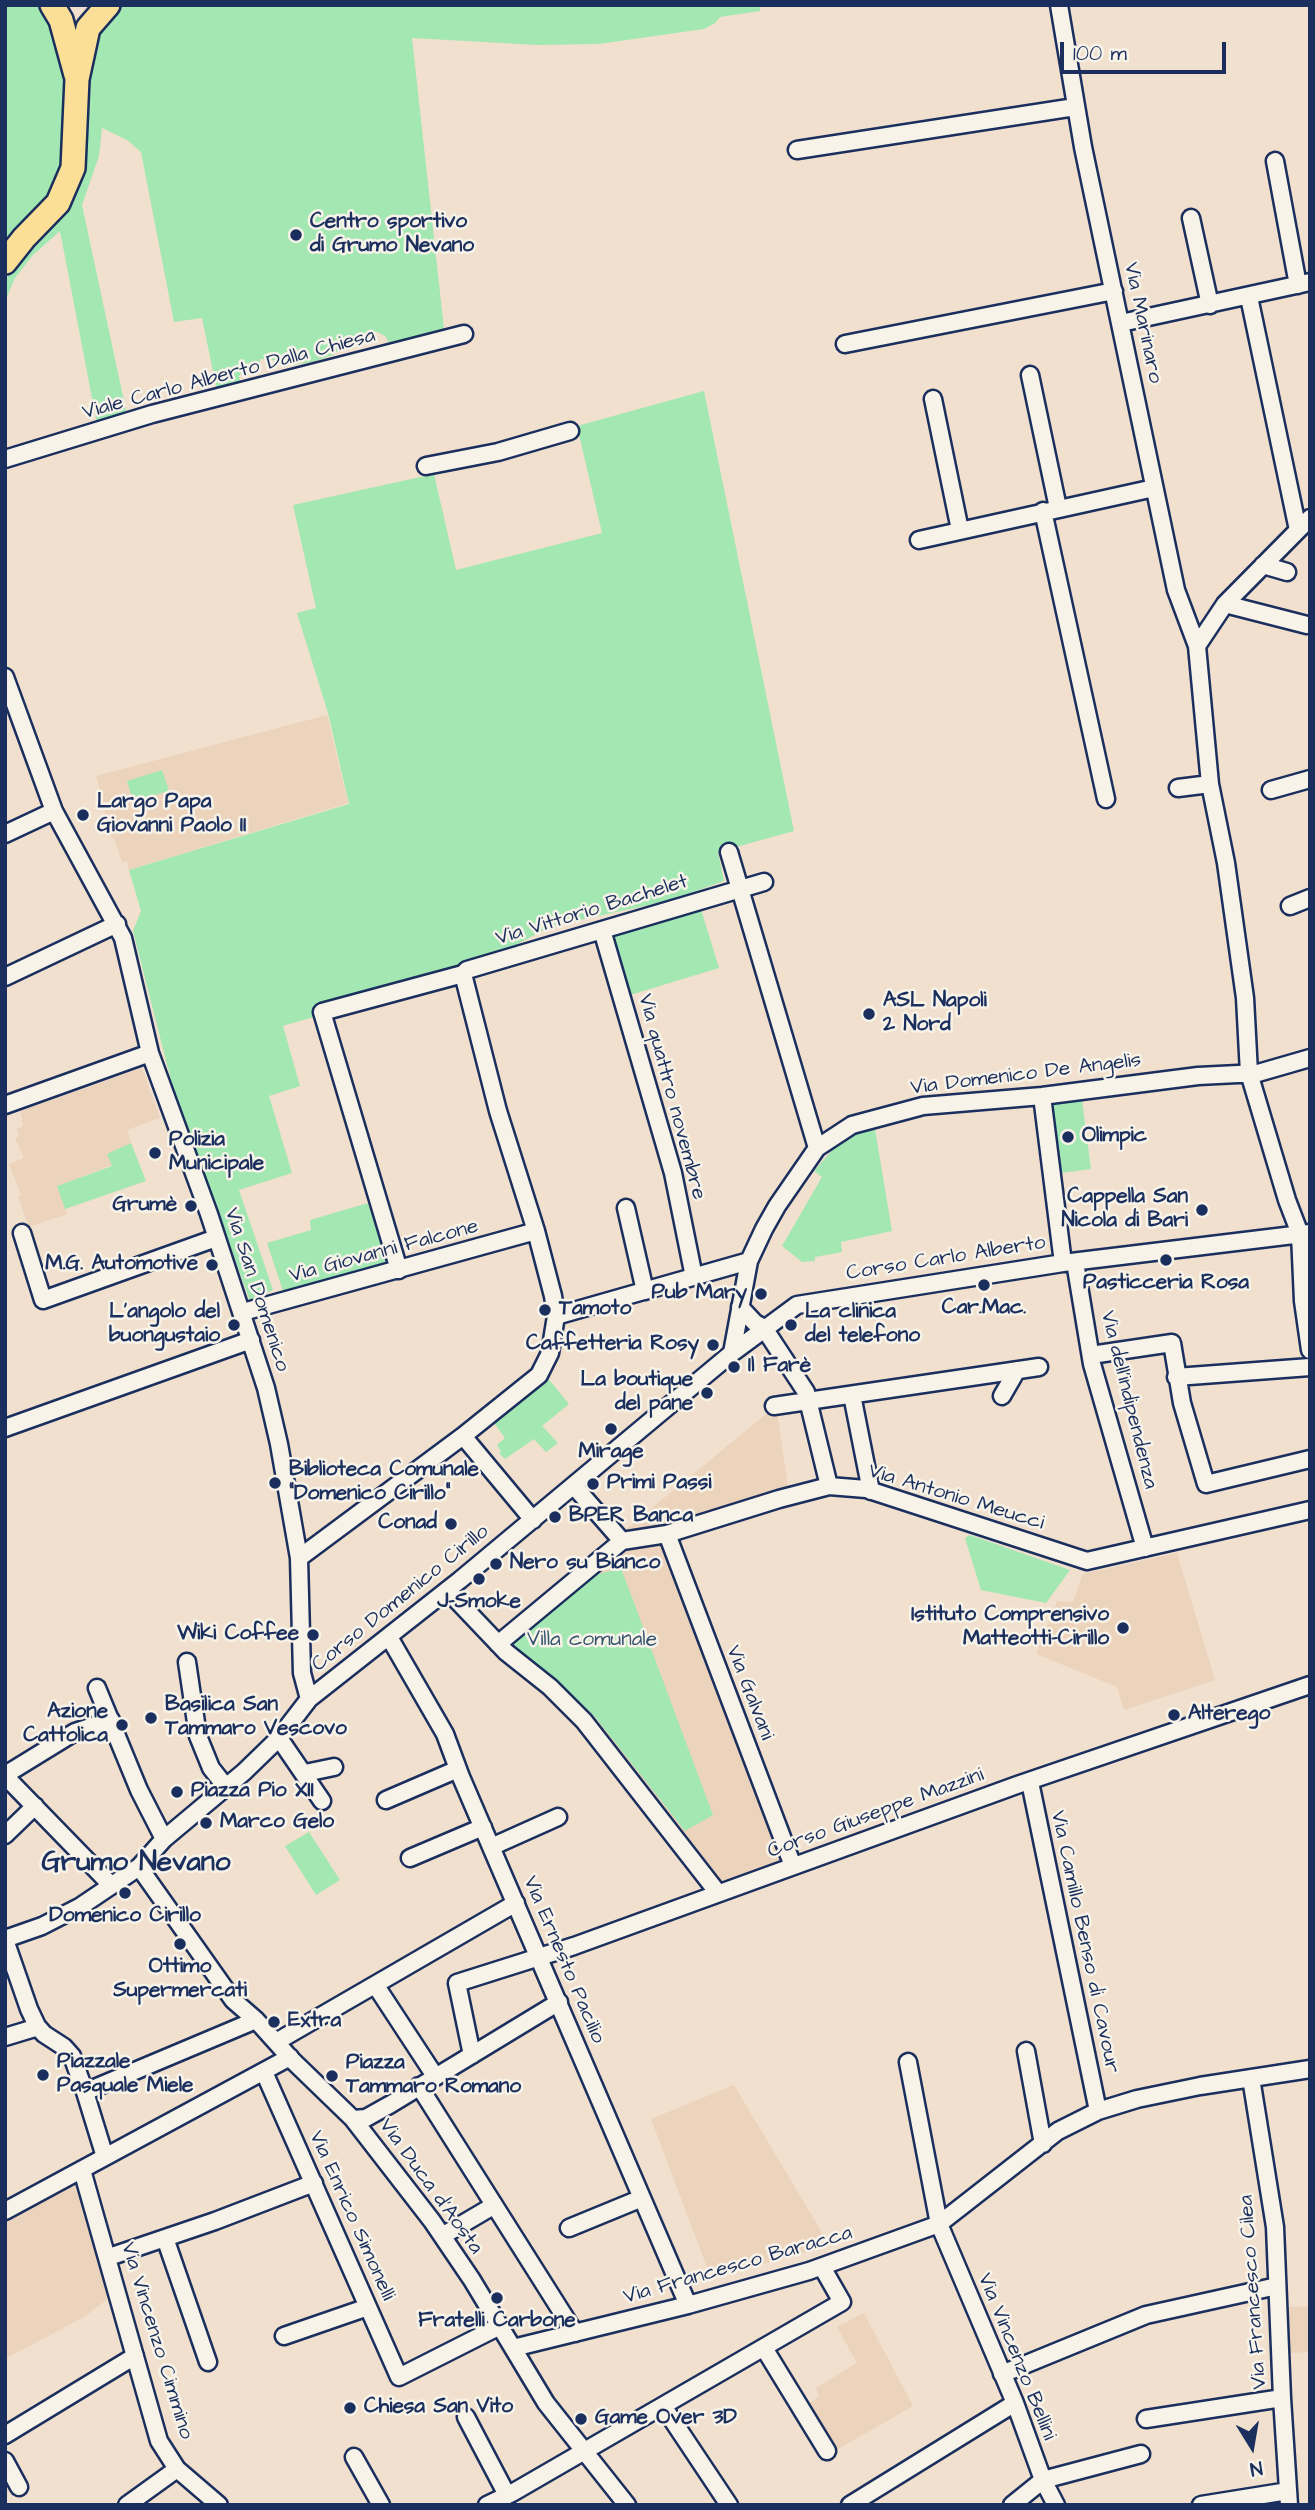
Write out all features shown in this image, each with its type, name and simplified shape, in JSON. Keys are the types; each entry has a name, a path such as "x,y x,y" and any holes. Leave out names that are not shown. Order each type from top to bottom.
{"highway":[{"path":"52,5 61,20 77,79"},
{"path":"10,252 58,203 73,168 77,79 88,28 108,5"}],"street":[{"name":"Via Marinaro","path":"1059,5 1075,107 1154,488 1176,590 1197,646 1210,784 1226,863 1245,998 1249,1073 1287,1200 1305,1233"},
{"path":"797,150 1075,107"},
{"path":"1121,323 1304,284 1275,161"},
{"path":"1191,219 1210,305"},
{"path":"845,344 1114,290"},
{"path":"1249,297 1298,530"},
{"name":"Viale Carlo Alberto Dalla Chiesa","path":"5,459 152,414 464,334"},
{"path":"1030,374 1051,510 1106,799"},
{"path":"933,399 960,530"},
{"path":"426,466 498,452 570,431"},
{"path":"919,540 1154,488"},
{"path":"1197,646 1225,604 1310,518"},
{"path":"1263,565 1287,572"},
{"path":"1225,604 1307,625"},
{"name":"Via San Domenico","path":"5,677 10,712 54,811 117,924 129,959 147,1054 243,1312 267,1388 299,1558 302,1673 309,1699"},
{"path":"1271,790 1310,779"},
{"path":"1178,788 1210,784"},
{"path":"5,834 54,811"},
{"path":"729,852 817,1148 776,1206 749,1261 731,1355"},
{"name":"Via Vittorio Bachelet","path":"399,1270 323,1012 463,977 467,970 764,881"},
{"path":"1290,906 1310,898"},
{"path":"5,977 117,924"},
{"name":"Via quattro novembre","path":"602,930 673,1173 694,1277"},
{"path":"299,1558 463,1436 539,1375 550,1353 556,1316 536,1231 498,1111 463,977"},
{"path":"5,1105 147,1054"},
{"name":"Via Domenico De Angelis","path":"817,1148 852,1125 895,1112 958,1102 1042,1096 1155,1080 1249,1073 1310,1058"},
{"name":"Via dell'indipendenza","path":"1042,1096 1069,1262 1091,1355 1145,1548"},
{"path":"626,1208 645,1291"},
{"name":"Via Giovanni Falcone","path":"243,1312 536,1231"},
{"path":"22,1233 43,1300 216,1238"},
{"path":"1305,1233 1303,1301 1310,1350"},
{"name":"Corso Carlo Alberto","path":"731,1355 786,1311 809,1302 1069,1262 1305,1233"},
{"path":"556,1316 749,1261"},
{"path":"740,1307 755,1323 764,1328 806,1392 830,1486"},
{"path":"5,1428 251,1340"},
{"path":"1091,1355 1171,1343 1176,1377 1206,1484 1310,1459"},
{"name":"Corso Domenico Cirillo","path":"5,1940 42,1926 81,1906 144,1863 164,1839 279,1738 309,1699 533,1520 731,1355"},
{"path":"774,1406 1039,1367"},
{"path":"1176,1377 1310,1367"},
{"path":"1002,1396 1017,1370"},
{"path":"852,1395 871,1491"},
{"path":"463,1436 533,1520"},
{"path":"498,1644 622,1541 574,1486"},
{"name":"Via Antonio Meucci","path":"622,1541 667,1534 830,1486 871,1491 1087,1561 1310,1510"},
{"name":"Via Galvani","path":"667,1534 793,1866"},
{"path":"447,1590 498,1644 550,1686 584,1721 718,1893"},
{"name":"Via Ernesto Pacilio","path":"389,1637 445,1734 688,2305"},
{"path":"187,1662 198,1736 211,1768 226,1787"},
{"name":"Corso Giuseppe Mazzini","path":"472,2055 457,1983 574,1946 793,1866 1310,1685"},
{"path":"97,1688 138,1790 164,1839"},
{"path":"111,1720 75,1732 5,1776 116,1881"},
{"path":"279,1738 322,1801"},
{"path":"305,1773 334,1767"},
{"path":"386,1800 458,1769"},
{"name":"Via Camillo Benso di Cavour","path":"1030,1782 1098,2111"},
{"path":"5,1835 35,1806"},
{"path":"491,1847 558,1817"},
{"path":"410,1858 483,1826"},
{"name":"Via Duca d'Aosta","path":"144,1863 233,2000 353,2119 442,2236 546,2403 627,2505"},
{"path":"276,2042 516,1903"},
{"path":"5,1940 37,2027 72,2056 105,2157"},
{"path":"376,1986 435,2076"},
{"path":"353,2119 366,2118 559,2002"},
{"path":"85,2092 256,2020"},
{"path":"5,2037 37,2027"},
{"path":"1026,2051 1043,2144"},
{"path":"5,2211 290,2057"},
{"name":"Via Vincenzo Bellini","path":"908,2062 939,2224 1015,2403 1043,2480 1056,2505"},
{"name":"Via Francesco Baracca","path":"513,2348 688,2305 821,2267 939,2224 1058,2132 1098,2111 1137,2099 1310,2069"},
{"name":"Via Enrico Simonelli","path":"264,2072 399,2377 500,2326"},
{"name":"Via Francesco Cilea","path":"1251,2078 1275,2227 1289,2498"},
{"path":"419,2087 575,2333"},
{"name":"Via Vincenzo Cimmino","path":"82,2170 109,2257 159,2441 177,2469 219,2505"},
{"path":"109,2257 314,2183"},
{"path":"569,2228 642,2199"},
{"path":"442,2236 493,2206"},
{"path":"165,2238 208,2362"},
{"path":"487,2505 842,2302 821,2267"},
{"path":"1002,2374 1146,2315 1277,2286"},
{"path":"284,2336 368,2307"},
{"path":"764,2348 827,2451"},
{"path":"5,2435 135,2356"},
{"path":"1146,2419 1282,2398"},
{"path":"850,2505 1015,2403"},
{"path":"663,2406 729,2505"},
{"path":"467,2417 507,2495"},
{"path":"1012,2505 1043,2480 1141,2454"},
{"path":"354,2457 381,2505"},
{"path":"5,2461 19,2487"},
{"path":"127,2505 177,2469"},
{"path":"1201,2505 1289,2498"}],"shaded area":[{"path":"327,715 348,803 129,870 127,861 122,862 115,841 104,824 105,809 96,776"},
{"path":"142,1068 160,1118 127,1130 131,1143 108,1154 112,1165 58,1186 67,1214 29,1227 9,1164 24,1158 15,1138 19,1136 17,1129 23,1126 21,1111"},
{"path":"771,1410 777,1410 790,1501 681,1537 680,1541 797,1860 711,1892 594,1741 510,1658 486,1644 443,1599 454,1591 495,1637"},
{"name":"Istituto Comprensivo Matteotti-Cirillo","path":"1177,1553 1215,1680 1124,1710 1117,1687 1036,1654 1057,1601 1073,1602 1083,1574"},
{"path":"734,2085 830,2246 711,2278 651,2119"},
{"path":"75,2182 82,2189 113,2295 84,2317 5,2359 5,2221"},
{"path":"1310,2306 1310,2352 1290,2353 1288,2307"},
{"path":"864,2313 913,2406 835,2451 808,2404 819,2396 816,2388 857,2363 837,2327"}],"green space":[{"path":"5,5 50,5 68,55 63,168 50,196 16,232 5,237"},
{"name":"Centro sportivo di Grumo Nevano","path":"117,5 760,5 760,11 720,17 704,29 599,44 537,45 412,38 444,329 390,344 385,336 377,332 368,332 361,337 358,334 333,355 312,362 292,365 291,362 260,359 260,363 250,364 239,376 241,384 217,391 202,318 174,322 141,152 127,140 102,128 99,156 82,205 127,415 97,424 60,231 32,256 15,278 5,301 5,281 20,257 46,229 85,94 96,34"},
{"path":"704,391 794,831 718,852 724,881 667,901 552,926 458,975 283,1026 300,1086 269,1096 292,1173 239,1190 273,1290 250,1301 175,1096 133,931 141,911 129,870 349,804 328,713 297,613 316,608 293,505 434,474 456,570 602,533 577,426"},
{"path":"162,770 169,791 133,801 127,781"},
{"path":"700,906 719,968 630,995 612,933"},
{"name":"Olimpic","path":"1082,1100 1091,1169 1054,1174 1046,1105"},
{"path":"874,1123 892,1231 841,1242 842,1252 815,1257 815,1261 802,1262 782,1246 822,1177 814,1171 842,1139"},
{"path":"131,1143 146,1181 65,1209 57,1186 112,1166 107,1154"},
{"path":"368,1203 389,1267 283,1291 267,1243 311,1230 310,1220"},
{"path":"546,1376 569,1404 542,1426 558,1443 546,1452 534,1439 505,1459 499,1453 501,1451 497,1445 505,1438 491,1419 517,1404"},
{"path":"970,1535 1070,1570 1046,1603 981,1590 965,1538"},
{"name":"Villa comunale","path":"621,1568 713,1815 685,1831 595,1717 552,1675 505,1640 592,1574"},
{"path":"309,1832 340,1880 316,1895 285,1846"}],"place":[{"name":"Centro sportivo di Grumo Nevano","path":"296,235"},
{"name":"Largo Papa Giovanni Paolo II","path":"83,815"},
{"name":"ASL Napoli 2 Nord","path":"869,1014"},
{"name":"Olimpic","path":"1068,1137"},
{"name":"Polizia Municipale","path":"155,1153"},
{"name":"Grumè","path":"191,1206"},
{"name":"Cappella San Nicola di Bari","path":"1202,1210"},
{"name":"Pasticceria Rosa","path":"1166,1260"},
{"name":"M.G. Automotive","path":"212,1265"},
{"name":"Car.Mac.","path":"984,1285"},
{"name":"Pub Mary","path":"761,1294"},
{"name":"Tamoto","path":"545,1310"},
{"name":"L'angolo del buongustaio","path":"234,1325"},
{"name":"La clinica del telefono","path":"791,1325"},
{"name":"Caffetteria Rosy","path":"713,1345"},
{"name":"Il Farè","path":"734,1367"},
{"name":"La boutique del pane","path":"707,1393"},
{"name":"Mirage","path":"611,1429"},
{"name":"Biblioteca Comunale \"Domenico Cirillo\"","path":"275,1483"},
{"name":"Primi Passi","path":"593,1484"},
{"name":"BPER Banca","path":"555,1517"},
{"name":"Conad","path":"451,1524"},
{"name":"Nero su Bianco","path":"496,1564"},
{"name":"J-Smoke","path":"479,1579"},
{"name":"Istituto Comprensivo Matteotti-Cirillo","path":"1123,1628"},
{"name":"Wiki Coffee","path":"313,1635"},
{"name":"Alterego","path":"1174,1715"},
{"name":"Basilica San Tammaro Vescovo","path":"151,1718"},
{"name":"Azione Cattolica","path":"122,1725"},
{"name":"Piazza Pio XII","path":"177,1792"},
{"name":"Marco Gelo","path":"206,1823"},
{"name":"Domenico Cirillo","path":"125,1893"},
{"name":"Ottimo Supermercati","path":"180,1944"},
{"name":"Extra","path":"274,2022"},
{"name":"Piazzale Pasquale Miele","path":"43,2075"},
{"name":"Piazza Tammaro Romano","path":"332,2076"},
{"name":"Fratelli Carbone","path":"497,2298"},
{"name":"Chiesa San Vito","path":"350,2408"},
{"name":"Game Over 3D","path":"581,2419"}],"district":[{"name":"Grumo Nevano","path":"136,1864"}]}
